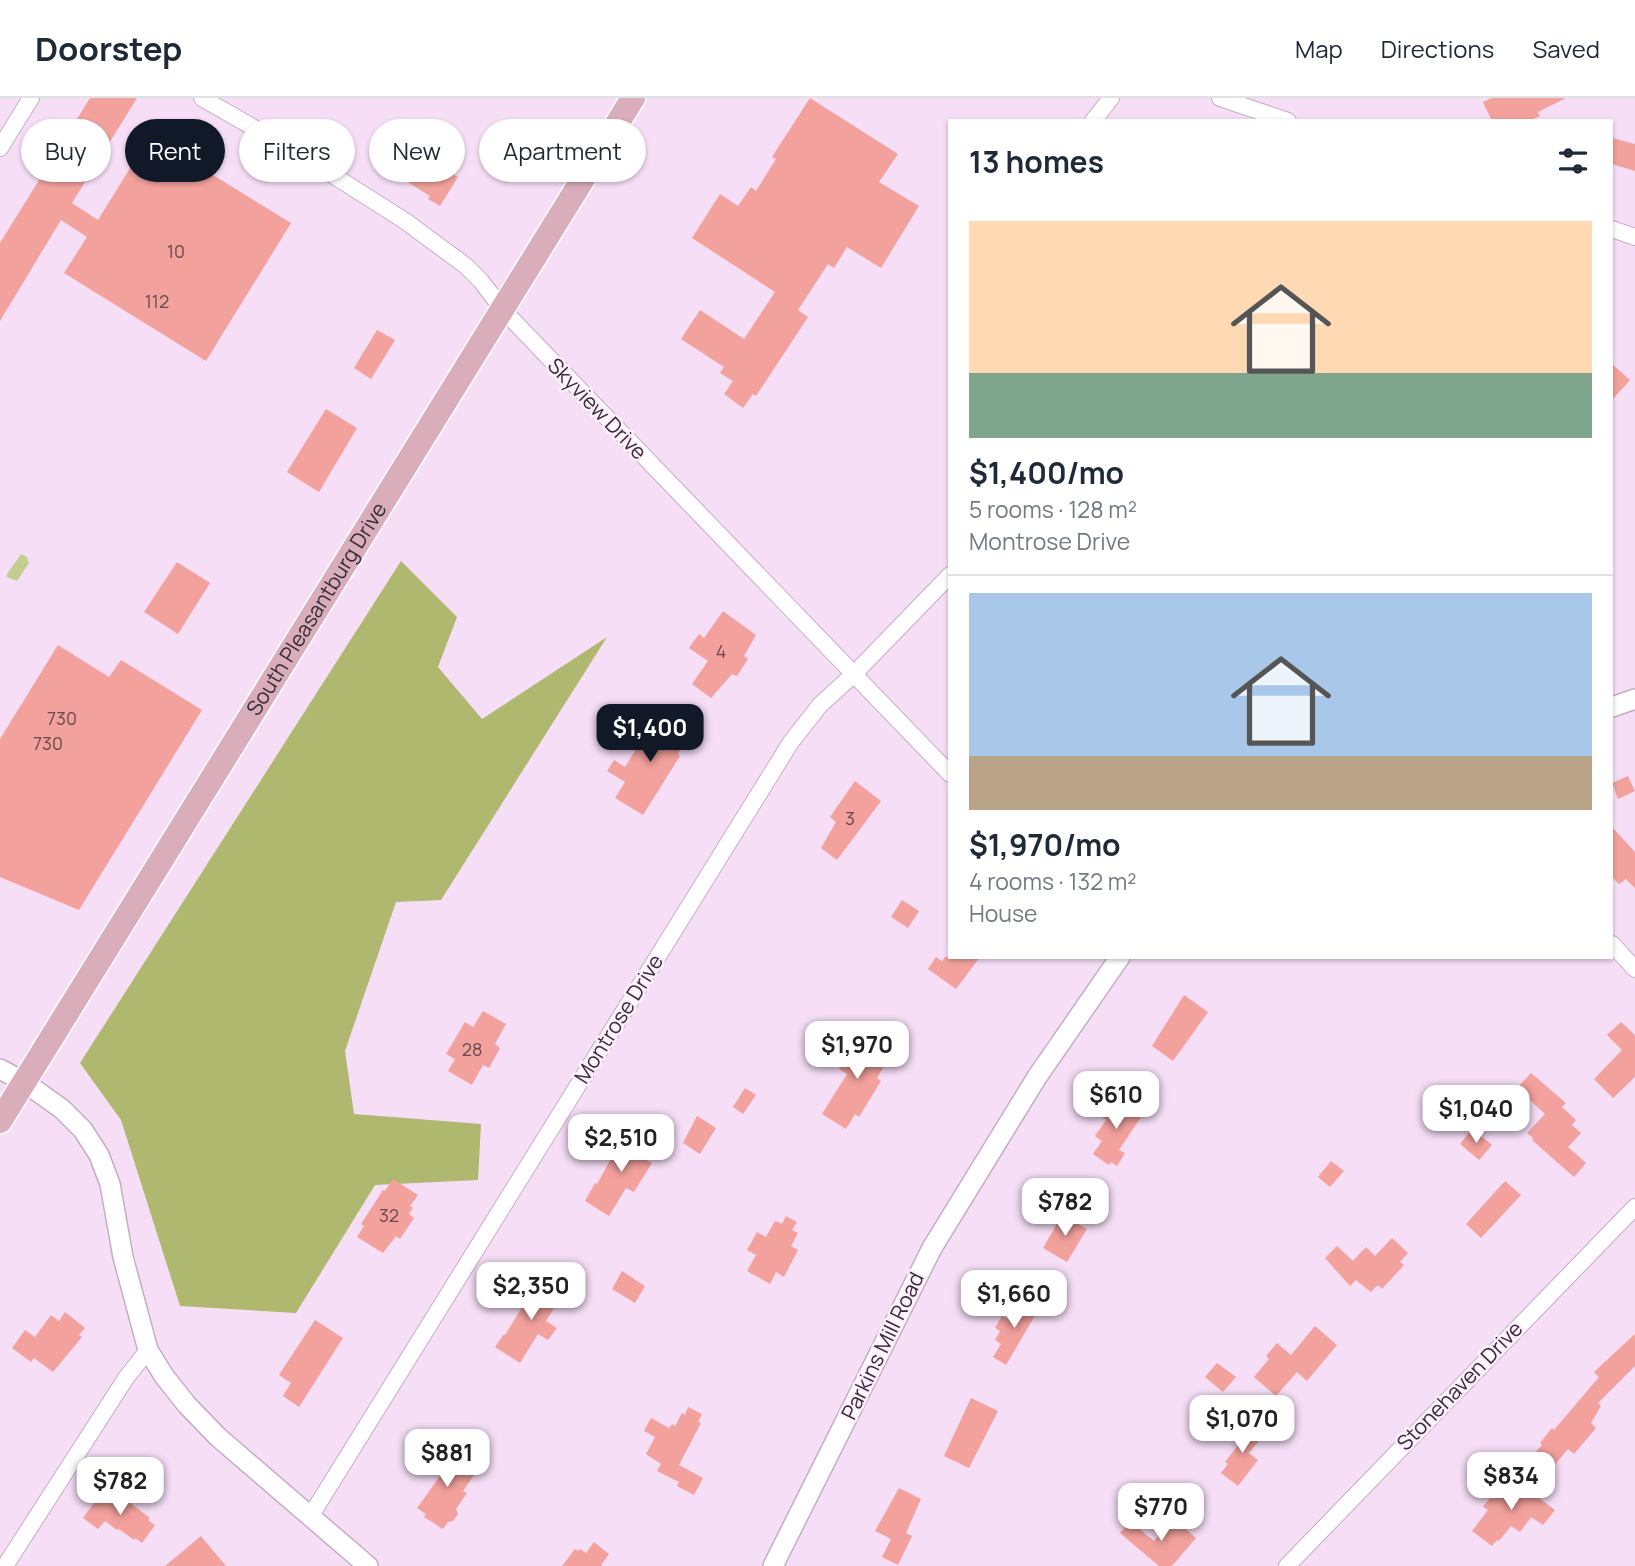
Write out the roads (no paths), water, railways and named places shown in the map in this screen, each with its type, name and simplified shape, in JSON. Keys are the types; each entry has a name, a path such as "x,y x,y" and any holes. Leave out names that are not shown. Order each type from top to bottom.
{"main road":[{"name":"South Pleasantburg Drive","path":"0,1121 634,98"}],"street":[{"path":"0,148 31,98"},
{"name":"Skyview Drive","path":"202,98 303,156 405,221 475,274 503,310 948,772"},
{"path":"1095,119 1111,98"},
{"path":"1220,98 1282,119"},
{"path":"1613,229 1635,237"},
{"name":"Montrose Drive","path":"310,1517 791,742 820,705 854,674 948,577"},
{"path":"1613,707 1635,699"},
{"path":"1613,945 1635,969"},
{"name":"Parkins Mill Road","path":"772,1566 932,1248 1037,1077 1119,959"},
{"path":"0,1069 62,1109 83,1130 99,1155 110,1184 124,1257 148,1350 187,1405 218,1437 368,1566"},
{"name":"Stonehaven Drive","path":"1287,1566 1635,1207"},
{"path":"5,1566 126,1378 148,1350"}]}
